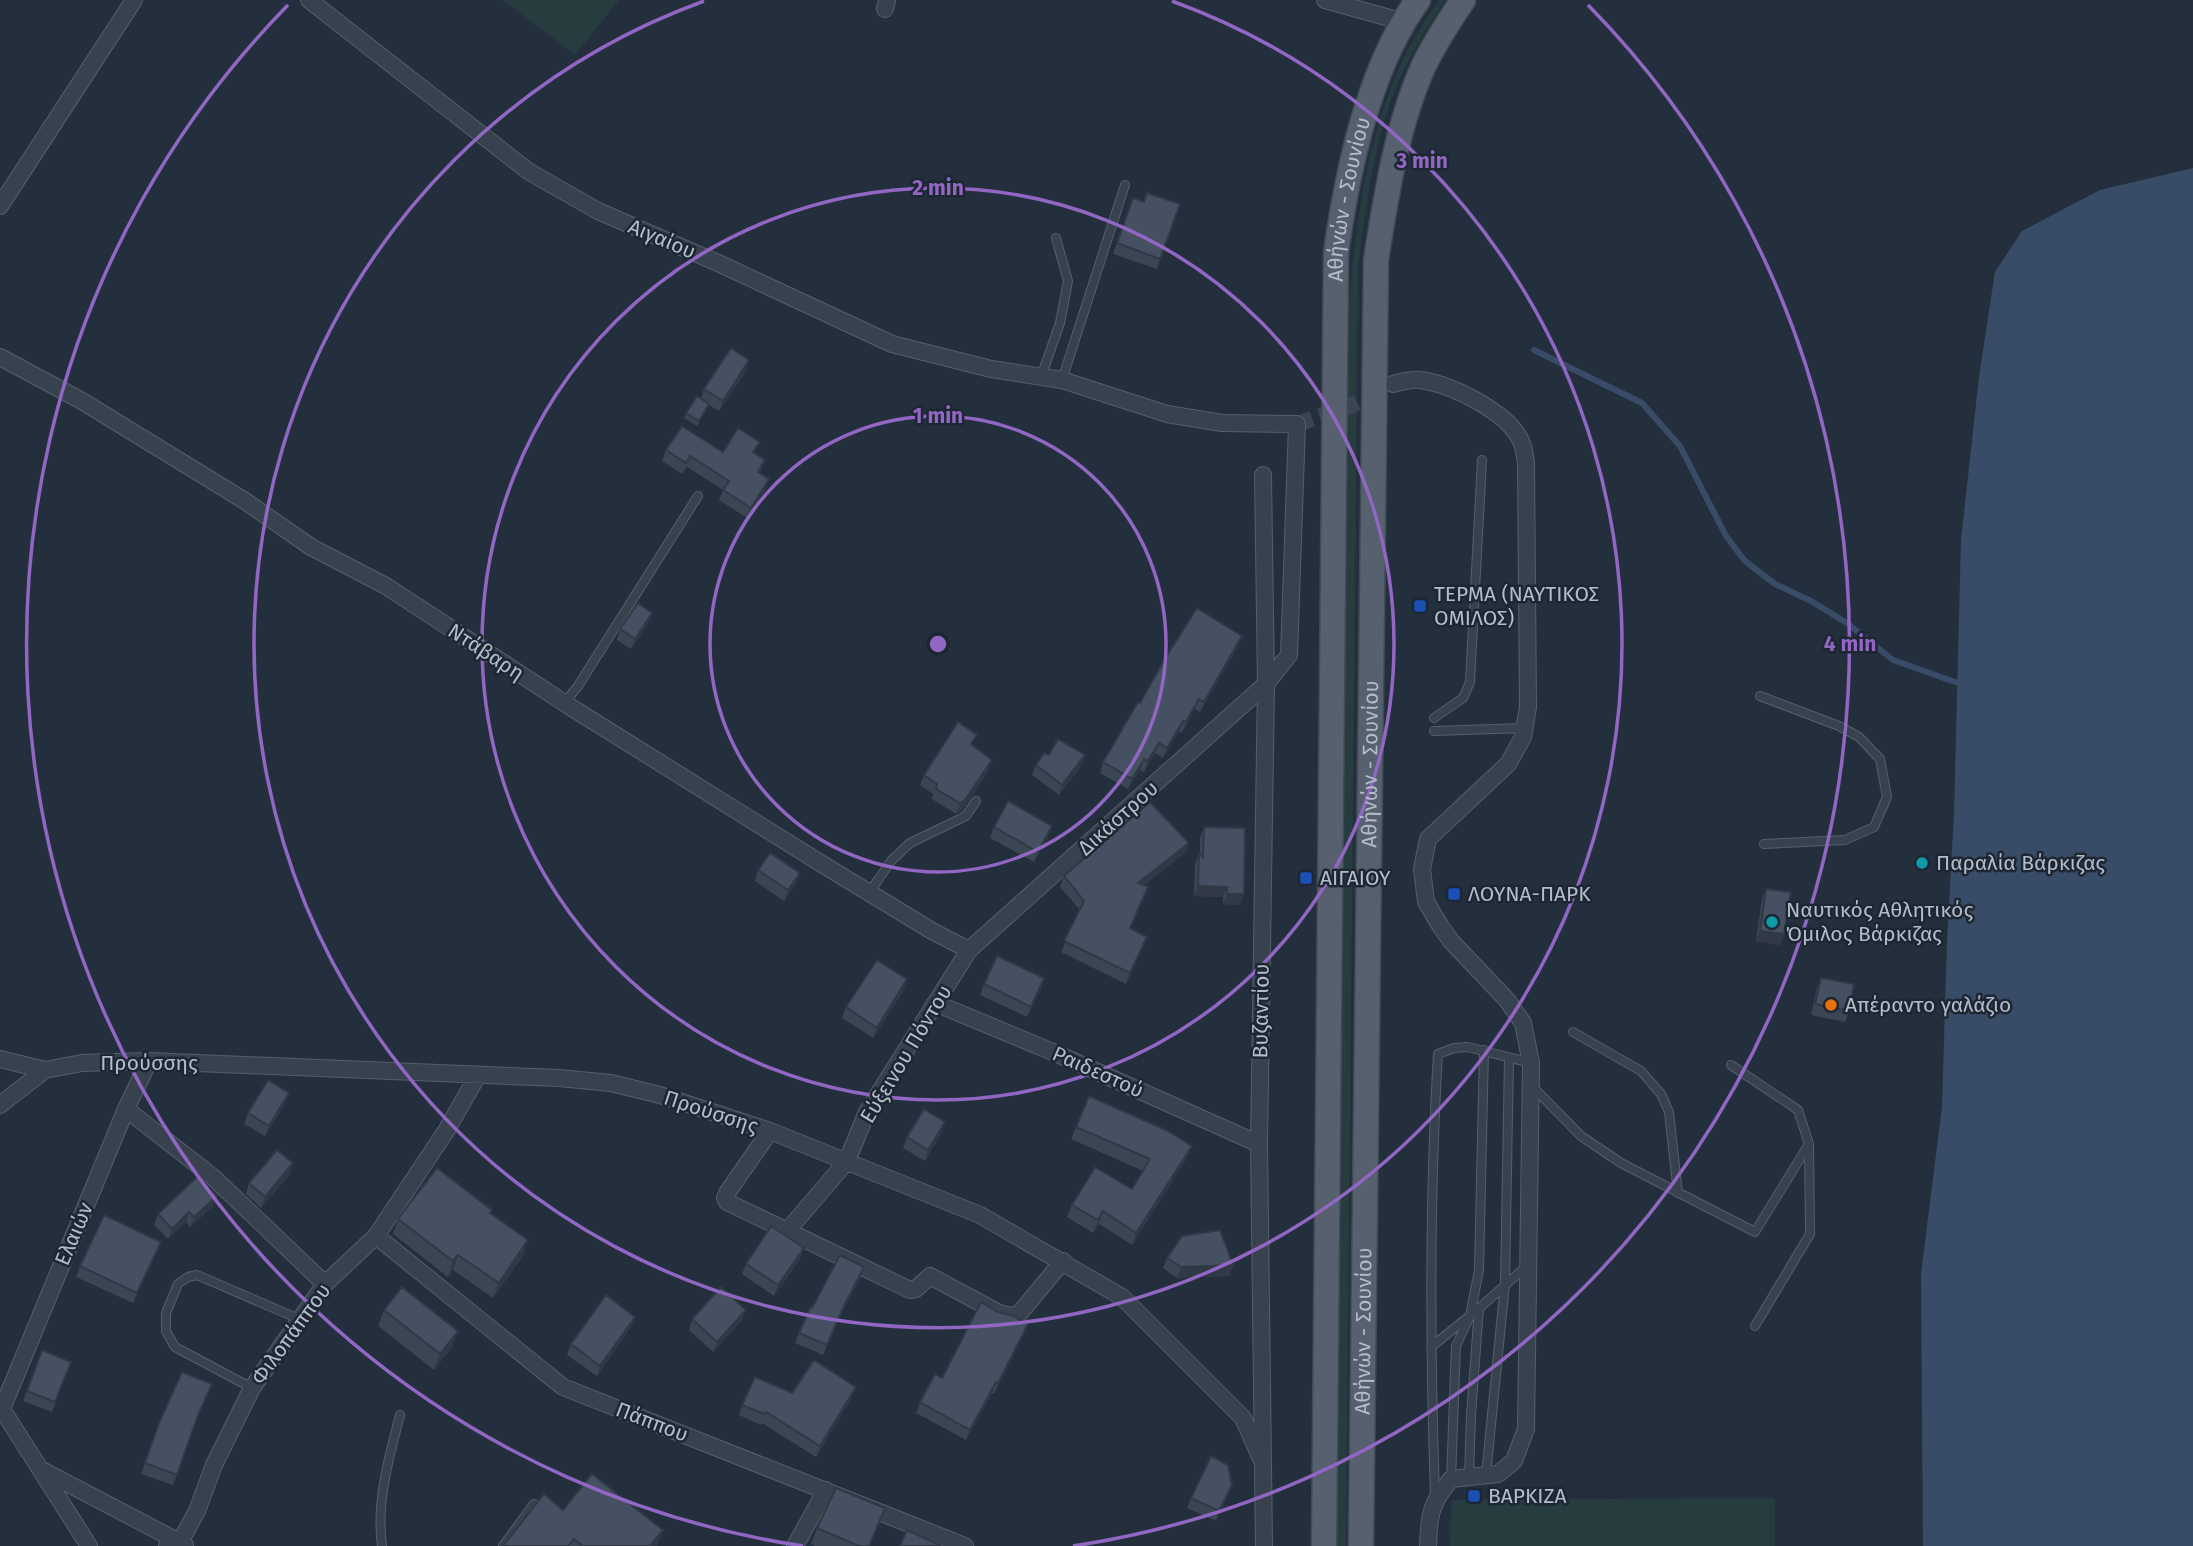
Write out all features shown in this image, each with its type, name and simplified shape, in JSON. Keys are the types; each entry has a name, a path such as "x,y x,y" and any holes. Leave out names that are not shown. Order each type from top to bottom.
{"main road":[{"name":"Αθήνών - Σουνίου","path":"1324,1546 1336,253 1347,186 1362,128 1380,73 1404,22 1418,0"},
{"name":"Αθήνών - Σουνίου","path":"1361,1546 1376,260 1387,191 1417,83 1439,37 1463,0"}],"street":[{"path":"0,206 134,0"},
{"name":"Αιγαίου","path":"309,0 528,172 598,211 892,344 992,369 1062,380"},
{"path":"1325,0 1404,22"},
{"name":"Ντάβαρη","path":"0,357 94,408 245,501 311,547 386,586 564,703 869,893 932,931 970,950"},
{"path":"1393,384 1417,379 1440,384 1474,400 1507,422 1522,442 1526,463 1528,706 1523,737 1508,764 1428,839 1422,869 1426,902 1451,941 1507,1000 1523,1023 1531,1063 1526,1429 1514,1461 1498,1474 1451,1479 1435,1499 1428,1546"},
{"name":"Δικάστρου","path":"970,950 1266,684 1289,655 1297,424 1222,423 1167,414 1062,380"},
{"name":"Βυζαντίου","path":"1263,475 1266,684 1259,1144 1264,1546"},
{"name":"Εύξεινου Πόντου","path":"788,1230 847,1161 867,1112 970,950"},
{"name":"Ραιδεστού","path":"935,1003 1053,1052 1259,1144"},
{"path":"0,1059 45,1070"},
{"name":"Προύσσης","path":"45,1070 82,1063 149,1061 559,1077 611,1083 660,1095 769,1131 980,1215 1122,1297 1243,1418 1262,1463"},
{"name":"Ελαιών","path":"1,1407 126,1109 149,1061"},
{"path":"0,1105 45,1070"},
{"name":"Φιλοπάππου","path":"178,1545 197,1511 214,1465 252,1388 325,1284 376,1236 446,1131 478,1075"},
{"path":"126,1109 213,1177 325,1284"},
{"path":"769,1131 725,1198 727,1202 910,1290 916,1289 930,1276 999,1313 1012,1316 1019,1314 1063,1261"},
{"name":"Πάππου","path":"376,1236 563,1387 965,1546"},
{"path":"1,1407 89,1546"},
{"path":"40,1469 178,1545"},
{"path":"795,1546 826,1490"}],"lane":[{"path":"1062,380 1125,186"},
{"path":"1041,377 1060,323 1068,281 1056,238"},
{"path":"1434,718 1463,698 1470,682 1482,460"},
{"path":"564,703 578,686 698,496"},
{"path":"1760,696 1839,726 1859,737 1880,759 1887,797 1874,827 1845,839 1764,844"},
{"path":"1434,731 1525,727"},
{"path":"869,893 891,861 910,843 967,816 976,802"},
{"path":"1573,1032 1641,1071 1661,1094 1669,1112 1678,1193"},
{"path":"1435,1499 1431,1347 1434,1118 1438,1054 1454,1048 1468,1047 1531,1063"},
{"path":"1451,1479 1457,1346 1470,1316 1479,1270 1484,1050"},
{"path":"1486,1475 1505,1284 1509,1058"},
{"path":"1731,1065 1798,1110 1808,1144 1810,1234 1755,1326"},
{"path":"1530,1085 1581,1136 1621,1163 1755,1231 1808,1144"},
{"path":"1431,1347 1528,1265"},
{"path":"252,1388 175,1348 166,1331 166,1312 178,1284 188,1276 197,1275 299,1319"},
{"path":"1469,1478 1479,1308"},
{"path":"382,1546 380,1529 384,1478 400,1415"},
{"path":"503,1546 534,1504"}],"green space":[{"path":"503,0 619,0 575,55"},
{"path":"1439,0 1445,0 1420,39 1390,102 1372,172 1358,266 1346,1546 1336,1546 1347,327 1361,202 1374,140 1398,69"},
{"path":"1775,1498 1775,1546 1450,1546 1451,1500"}],"water":[{"path":"2193,168 2193,1546 1923,1546 1921,1274 1942,1107 1954,814 1961,540 1979,377 1995,272 2022,231 2100,190"}],"building":[{"path":"1147,193 1180,204 1160,259 1117,243 1133,198 1144,202"},
{"path":"731,348 749,360 723,401 704,389"},
{"path":"697,396 709,404 699,421 686,413"},
{"path":"682,426 723,452 738,428 760,442 753,452 765,460 758,472 769,479 751,508 723,490 729,481 690,456 686,463 666,450"},
{"path":"638,603 652,613 635,639 620,629"},
{"path":"1197,608 1242,636 1204,702 1199,699 1167,748 1159,743 1148,761 1144,759 1132,779 1103,762"},
{"path":"958,722 977,735 971,744 992,760 965,800 960,803 936,789 937,784 924,775"},
{"path":"1058,739 1085,755 1062,785 1036,765 1044,753 1049,755"},
{"path":"1008,801 1052,826 1038,852 994,827"},
{"path":"1150,802 1189,843 1138,883 1148,887 1130,928 1147,937 1130,973 1064,941 1084,901 1064,876"},
{"path":"1204,827 1245,828 1244,894 1227,894 1227,887 1198,886 1199,853 1203,857"},
{"path":"770,853 800,873 788,890 758,870"},
{"name":"Ναυτικός Αθλητικός Όμιλος Βάρκιζας","path":"1766,889 1791,892 1784,934 1760,931"},
{"path":"997,956 1044,978 1031,1007 984,984"},
{"path":"877,960 907,979 877,1028 846,1007"},
{"path":"1821,978 1854,984 1849,1011 1815,1004"},
{"path":"268,1080 289,1093 269,1126 248,1113"},
{"path":"1089,1096 1168,1131 1192,1146 1136,1233 1103,1211 1098,1220 1072,1205 1095,1167 1132,1189 1150,1159 1076,1127"},
{"path":"924,1109 945,1122 928,1150 907,1137"},
{"path":"277,1150 293,1163 265,1197 249,1183"},
{"path":"437,1168 492,1210 490,1213 528,1240 499,1283 458,1255 453,1261 398,1219"},
{"path":"198,1176 217,1196 194,1217 189,1212 172,1229 158,1214"},
{"path":"104,1215 161,1242 137,1293 80,1266"},
{"path":"771,1226 804,1248 778,1285 746,1264"},
{"path":"1220,1230 1233,1265 1181,1267 1167,1258 1182,1236"},
{"path":"840,1255 864,1267 827,1345 799,1333"},
{"path":"402,1287 458,1331 440,1354 384,1310"},
{"path":"721,1287 746,1310 717,1342 692,1319"},
{"path":"606,1295 635,1317 600,1366 571,1344"},
{"path":"981,1302 1028,1324 970,1430 920,1402 935,1374 942,1378"},
{"path":"42,1350 71,1362 55,1402 27,1391"},
{"path":"814,1360 856,1387 820,1446 766,1412 765,1414 742,1405 755,1377 792,1393"},
{"path":"182,1372 212,1384 177,1475 145,1463"},
{"path":"1211,1456 1228,1465 1232,1485 1219,1511 1191,1498"},
{"path":"592,1474 663,1530 650,1546 583,1546 574,1539 568,1546 503,1546 544,1494 563,1510"},
{"path":"836,1488 885,1508 869,1546 859,1546 817,1528"},
{"path":"907,1530 941,1546 900,1546"}],"waterway":[{"path":"1534,350 1642,403 1680,446 1726,536 1745,561 1775,584 1811,601 1847,623 1893,660 1958,683"}],"tunnel":[{"path":"1297,424 1348,407 1382,390"}],"place":[{"name":"ΤΕΡΜΑ (ΝΑΥΤΙΚΟΣ ΟΜΙΛΟΣ)","path":"1420,606"},
{"name":"Παραλία Βάρκιζας","path":"1922,863"},
{"name":"ΑΙΓΑΙΟΥ","path":"1306,878"},
{"name":"ΛΟΥΝΑ-ΠΑΡΚ","path":"1454,894"},
{"name":"Ναυτικός Αθλητικός Όμιλος Βάρκιζας","path":"1772,922"},
{"name":"Απέραντο γαλάζιο","path":"1831,1005"},
{"name":"ΒΑΡΚΙΖΑ","path":"1474,1496"}]}
